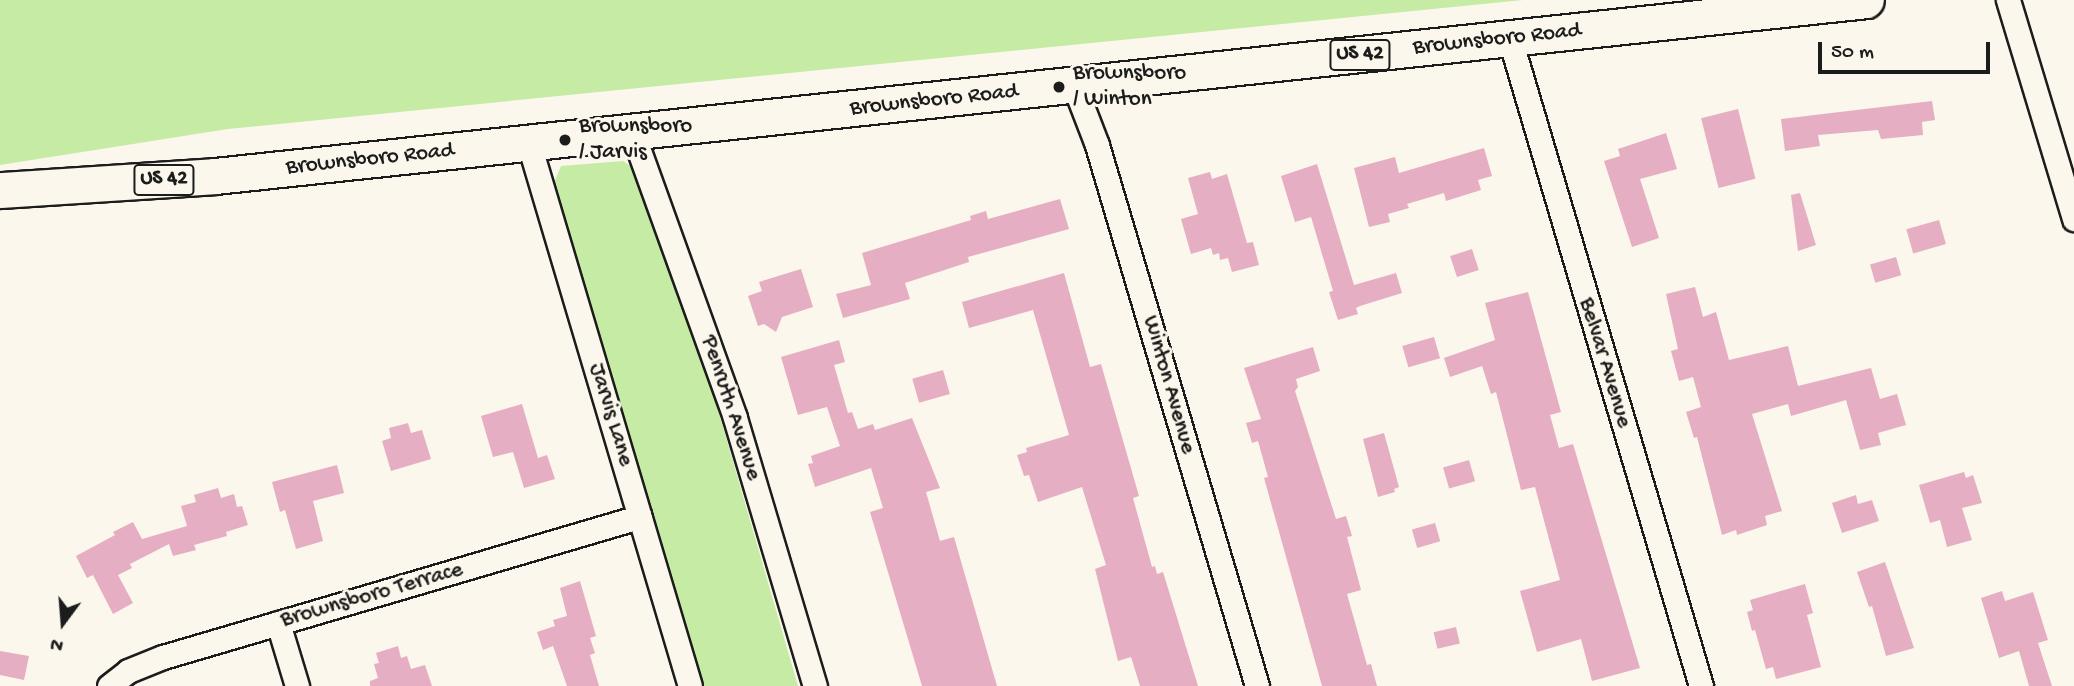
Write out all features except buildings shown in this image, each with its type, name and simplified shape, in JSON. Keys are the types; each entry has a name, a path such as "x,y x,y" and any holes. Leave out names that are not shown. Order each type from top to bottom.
{"main road":[{"name":"Brownsboro Road","path":"0,190 215,176 633,134 1866,0"}],"street":[{"path":"2008,0 2074,219"},
{"name":"Belvar Avenue","path":"1510,39 1701,686"},
{"name":"Winton Avenue","path":"1074,85 1097,145 1257,686"},
{"name":"Penruth Avenue","path":"633,134 735,418 815,686"},
{"name":"Jarvis Lane","path":"529,144 690,686"},
{"name":"Brownsboro Terrace","path":"109,686 128,671 163,657 640,516"},
{"path":"278,623 297,686"}],"green space":[{"path":"0,0 1523,0 228,129 0,165"},
{"path":"623,161 638,171 688,306 798,686 704,686 554,183 561,166"}],"place":[{"name":"Brownsboro / Winton","path":"1059,87"},
{"name":"Brownsboro / Jarvis","path":"565,140"}]}
